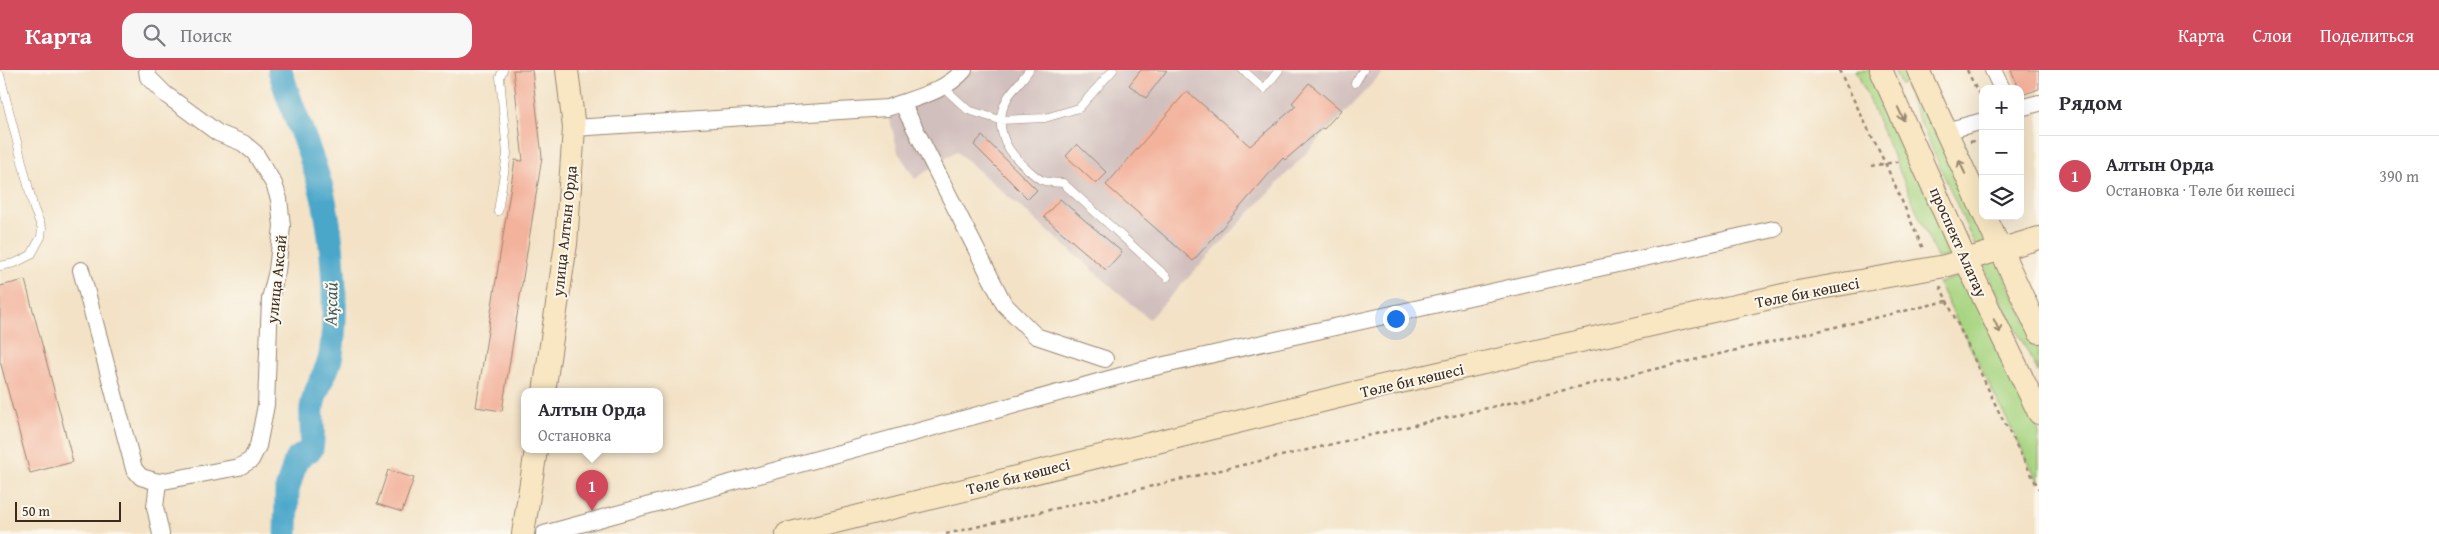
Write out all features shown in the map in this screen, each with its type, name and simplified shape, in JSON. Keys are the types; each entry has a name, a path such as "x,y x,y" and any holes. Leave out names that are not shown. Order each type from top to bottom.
{"main road":[{"name":"улица Алтын Орда","path":"545,388 566,244 574,128 567,70"},
{"name":"проспект Алатау","path":"1881,70 1966,261 2036,398"},
{"name":"проспект Алатау","path":"1918,70 1979,203"},
{"path":"1987,220 2039,332"},
{"name":"Төле би көшесі","path":"787,534 1378,387 1792,293 1932,269 1966,261 2039,238"},
{"path":"523,534 536,453"}],"street":[{"name":"улица Аксай","path":"147,70 148,77 164,94 218,132 243,143 255,153 274,184 279,199 282,226 277,270 270,299 266,405 258,446 251,460 239,467 158,482"},
{"path":"574,128 888,108 925,96 956,79 964,70"},
{"path":"1994,70 2000,85"},
{"path":"902,103 1004,304 1036,336 1105,359"},
{"path":"2024,107 2039,103"},
{"path":"1946,131 1979,122"},
{"path":"544,534 1142,370 1774,229"},
{"path":"81,270 134,469 141,477 158,482 155,507 161,534"}],"lane":[{"path":"498,212 507,154 500,77 503,70"},
{"path":"1030,70 1008,98 1000,120 1000,129 1006,146 1013,156 1044,183 1063,183 1167,277"},
{"path":"942,86 968,110 1000,120 1045,118 1078,108 1113,70"},
{"path":"1243,70 1264,89 1279,70"},
{"path":"1355,83 1363,70"},
{"path":"0,75 34,209 42,228 41,237 31,255 15,263 0,266"}],"path":[{"path":"1839,70 1886,165 1998,410 2039,489"},
{"path":"1966,70 1979,95"},
{"path":"946,534 1947,301"}],"shaded area":[{"path":"970,70 1385,70 1149,319 956,151 915,179 898,152 887,108"}],"green space":[{"path":"1856,70 1872,70 1954,256 1937,258"},
{"path":"1894,70 1909,70 1914,79 1901,85"},
{"path":"1916,84 1988,244 1977,250 1905,88"},
{"path":"1996,259 2039,348 2038,372 1983,265"},
{"path":"1963,275 2039,431 2039,483 1938,283"}],"building":[{"path":"513,70 532,70 542,157 502,411 476,407 515,160 523,161"},
{"path":"1141,70 1167,70 1146,98 1129,85"},
{"path":"2011,70 2039,70 2039,89 2024,94 2024,85 2018,85"},
{"path":"1309,83 1341,110 1324,129 1322,128 1285,160 1283,158 1193,261 1106,185 1187,91 1250,146 1296,106 1292,103"},
{"path":"982,136 1037,190 1028,199 974,145"},
{"path":"1077,144 1107,173 1096,184 1066,156"},
{"path":"1060,199 1122,252 1106,270 1044,217"},
{"path":"25,280 73,462 30,473 0,361 0,286"},
{"path":"388,470 414,478 402,512 377,504"}],"waterway":[{"name":"Ақсай","path":"280,70 320,185 331,246 334,292 331,355 313,401 311,449 296,460 287,490 286,534"}],"place":[{"name":"Алтын Орда","path":"592,511"}]}
